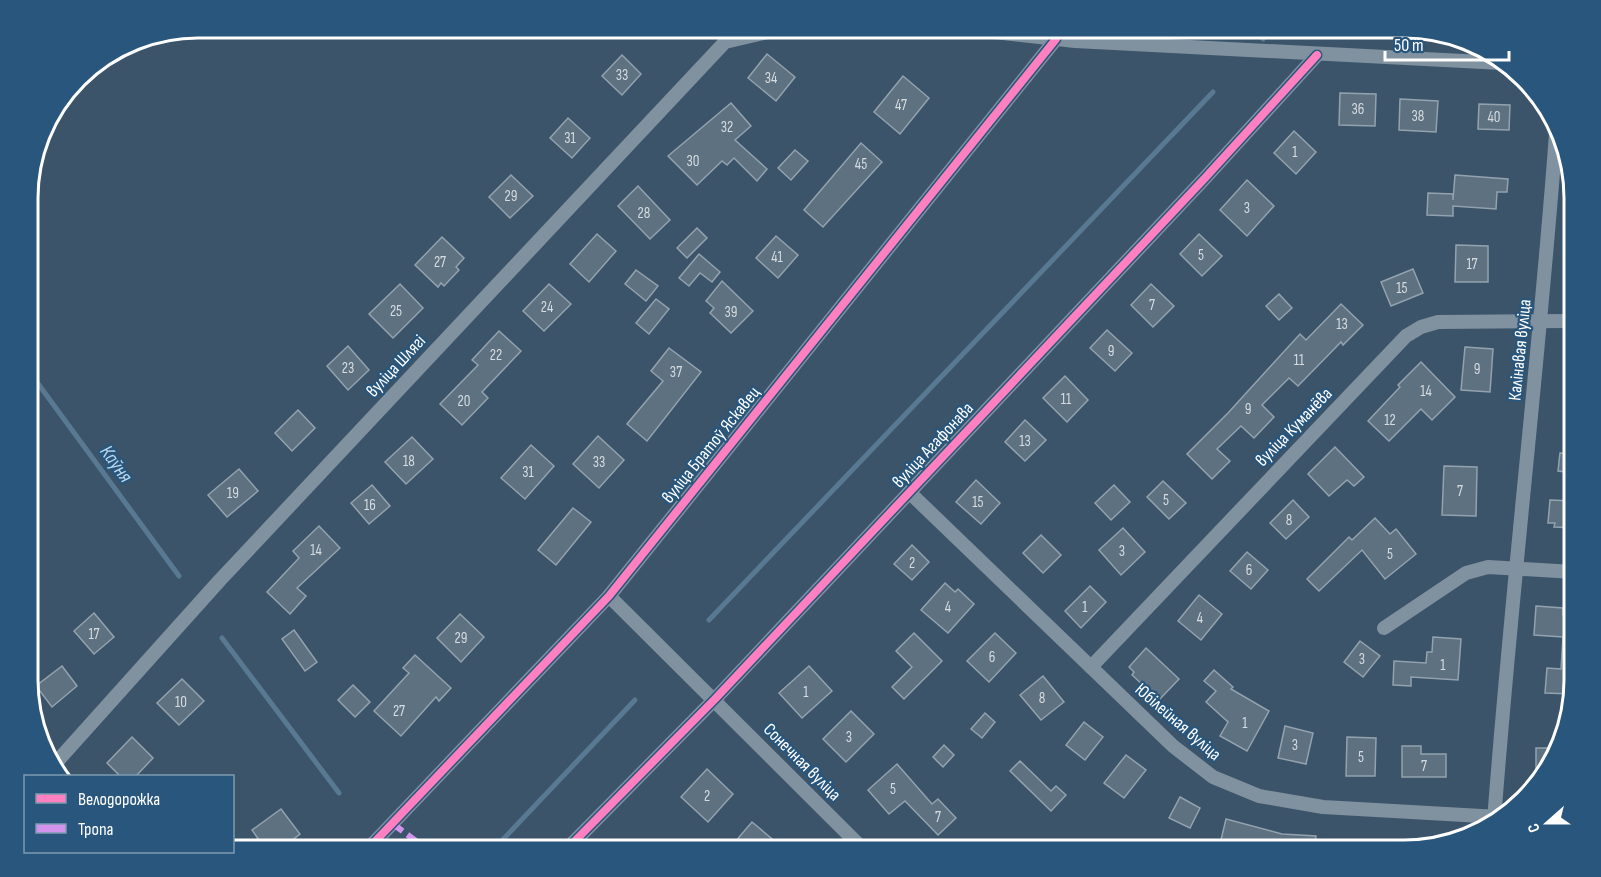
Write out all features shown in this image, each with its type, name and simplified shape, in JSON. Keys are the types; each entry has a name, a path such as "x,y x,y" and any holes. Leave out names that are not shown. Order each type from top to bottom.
{"street":[{"name":"вуліца Шлягі","path":"59,759 220,580 725,42 742,38"},
{"path":"1047,38 1317,55 1488,62"},
{"name":"вуліца Братоў Яскавец","path":"377,840 609,596 1056,39"},
{"name":"вуліца Агафонава","path":"576,840 715,699 1205,178 1317,55"},
{"name":"Калінавая вуліца","path":"1497,809 1515,568 1542,319 1555,148"},
{"name":"вуліца Куманёва","path":"1090,667 1406,336 1421,327 1438,322 1564,320"},
{"name":"Юбілейная вуліца","path":"909,492 1173,746 1214,777 1259,796 1323,807 1483,817"},
{"path":"1384,628 1466,573 1488,567 1564,571"},
{"name":"Сонечная вуліца","path":"609,596 854,839"}],"building":[{"path":"767,54 795,77 776,101 748,78"},
{"path":"622,55 641,74 622,95 602,76"},
{"path":"903,76 929,98 900,134 874,112"},
{"path":"1340,93 1376,94 1375,126 1339,125"},
{"path":"1400,99 1438,101 1436,132 1399,130"},
{"path":"731,103 751,126 735,140 767,169 757,181 734,158 727,165 722,161 697,185 668,156"},
{"path":"1479,104 1510,105 1509,130 1478,129"},
{"path":"568,118 590,138 572,158 550,138"},
{"path":"1294,131 1316,152 1296,174 1274,153"},
{"path":"861,143 882,162 823,227 804,210"},
{"path":"795,150 808,161 791,180 778,168"},
{"path":"511,175 533,196 510,218 489,197"},
{"path":"1455,175 1508,179 1507,192 1497,192 1496,209 1453,206 1453,216 1427,215 1428,193 1453,194 1453,200"},
{"path":"1247,180 1274,206 1247,236 1220,210"},
{"path":"638,186 670,220 650,239 618,206"},
{"path":"697,228 707,238 687,258 677,248"},
{"path":"597,234 616,251 589,282 570,264"},
{"path":"1199,234 1222,256 1202,276 1180,254"},
{"path":"776,236 798,255 778,278 756,258"},
{"path":"442,237 464,258 456,267 459,270 444,286 441,283 438,287 415,265"},
{"path":"1456,245 1488,246 1488,282 1455,282"},
{"path":"699,254 720,272 712,282 700,273 689,286 679,278"},
{"path":"1413,269 1423,293 1391,306 1381,282"},
{"path":"636,270 658,286 646,301 625,284"},
{"path":"722,281 753,311 731,333 710,313 714,308 706,301"},
{"path":"400,284 423,308 393,338 369,314"},
{"path":"549,284 571,304 544,331 523,311"},
{"path":"1151,284 1174,306 1153,327 1131,305"},
{"path":"1279,294 1292,308 1279,320 1266,306"},
{"path":"656,299 669,309 649,334 636,323"},
{"path":"1341,304 1363,325 1343,345 1341,342 1298,386 1289,378 1262,405 1274,417 1254,438 1241,426 1217,449 1230,461 1212,479 1187,454 1300,334 1306,340"},
{"path":"1107,330 1132,353 1115,371 1090,348"},
{"path":"499,331 521,351 482,392 488,398 462,425 440,404 478,365 472,360"},
{"path":"348,346 369,370 348,390 327,366"},
{"path":"1465,347 1493,349 1490,392 1461,390"},
{"path":"669,348 701,372 647,441 627,424 663,381 651,371"},
{"path":"1421,362 1455,397 1432,420 1421,409 1389,441 1368,421"},
{"path":"1065,376 1088,400 1067,422 1043,398"},
{"path":"298,410 315,428 292,451 275,433"},
{"path":"1025,420 1046,440 1025,461 1005,442"},
{"path":"598,436 624,460 599,488 573,464"},
{"path":"412,437 433,459 406,484 385,462"},
{"path":"531,445 554,466 525,499 501,478"},
{"path":"1335,447 1364,477 1354,486 1347,480 1329,496 1308,474"},
{"path":"1560,453 1564,453 1564,472 1558,471"},
{"path":"1444,466 1477,467 1476,516 1442,515"},
{"path":"239,469 258,491 227,517 208,495"},
{"path":"976,480 1000,503 981,524 956,502"},
{"path":"1163,481 1186,503 1169,519 1147,497"},
{"path":"372,485 390,506 369,524 351,503"},
{"path":"1114,485 1130,502 1111,520 1095,503"},
{"path":"1293,500 1309,517 1286,539 1270,523"},
{"path":"1550,500 1564,501 1564,528 1554,527 1555,523 1548,523"},
{"path":"573,508 591,522 556,565 538,550"},
{"path":"1375,518 1390,534 1396,529 1416,554 1385,579 1362,550 1319,591 1307,579 1349,537 1352,540"},
{"path":"319,526 340,548 297,588 306,596 290,614 267,592 299,558 293,551"},
{"path":"1123,528 1145,552 1121,575 1099,550"},
{"path":"1041,535 1061,555 1043,573 1023,553"},
{"path":"912,545 929,562 912,580 894,564"},
{"path":"1247,552 1268,570 1251,589 1230,571"},
{"path":"945,583 955,592 958,589 974,604 948,633 921,610"},
{"path":"1090,586 1106,602 1081,628 1065,611"},
{"path":"1199,595 1222,614 1201,640 1178,621"},
{"path":"1536,606 1563,608 1564,679 1563,694 1545,693 1547,668 1561,669 1563,637 1534,635"},
{"path":"94,613 114,637 94,654 74,631"},
{"path":"460,614 484,637 461,662 437,638"},
{"path":"294,630 317,662 305,671 282,639"},
{"path":"914,633 942,661 904,699 892,687 912,667 896,651"},
{"path":"995,633 1016,653 989,682 967,661"},
{"path":"1433,637 1461,639 1458,680 1411,677 1411,686 1393,685 1394,661 1426,663 1427,652 1432,652"},
{"path":"1360,641 1380,656 1363,677 1344,662"},
{"path":"1146,648 1179,679 1159,700 1132,675 1134,672 1129,667"},
{"path":"415,655 451,688 439,701 436,697 401,736 374,711 409,673 403,668"},
{"path":"62,666 77,686 52,707 38,685"},
{"path":"809,666 832,691 802,718 779,693"},
{"path":"1214,670 1233,687 1231,689 1269,711 1247,751 1220,736 1228,722 1206,702 1216,691 1204,681"},
{"path":"1043,676 1064,702 1041,720 1020,695"},
{"path":"182,679 204,701 179,725 157,703"},
{"path":"353,685 370,702 355,717 338,700"},
{"path":"851,711 874,734 846,762 823,739"},
{"path":"985,713 995,722 982,738 971,729"},
{"path":"1084,722 1103,737 1085,760 1066,745"},
{"path":"1285,726 1313,733 1306,764 1278,758"},
{"path":"132,737 153,758 137,775 119,775 107,763"},
{"path":"1347,737 1376,738 1375,776 1346,776"},
{"path":"944,745 954,755 943,767 933,757"},
{"path":"1402,746 1421,746 1421,754 1446,754 1446,777 1402,777"},
{"path":"1536,748 1548,748 1547,750 1536,768"},
{"path":"1126,755 1146,770 1124,798 1104,783"},
{"path":"1020,761 1051,791 1056,786 1066,795 1051,811 1010,771"},
{"path":"897,764 932,804 938,799 956,818 938,835 905,801 889,814 868,790"},
{"path":"707,769 733,794 708,822 681,797"},
{"path":"1180,797 1200,808 1190,828 1169,818"},
{"path":"281,809 300,834 292,840 259,840 252,830"},
{"path":"1226,819 1282,834 1316,836 1316,839 1221,839"},
{"path":"752,822 773,840 737,840"}],"waterway":[{"path":"709,620 1213,92"},
{"name":"Каўня","path":"38,383 179,576"},
{"name":"Каўня","path":"222,638 339,793"},
{"path":"503,840 635,700"}],"marked path":[{"path":"1075,38 1075,41 1076,38"},
{"path":"393,824 414,840"}],"cycle path":[{"path":"377,840 609,596 1056,39"},
{"path":"576,840 715,699 1205,178 1317,55"}]}
